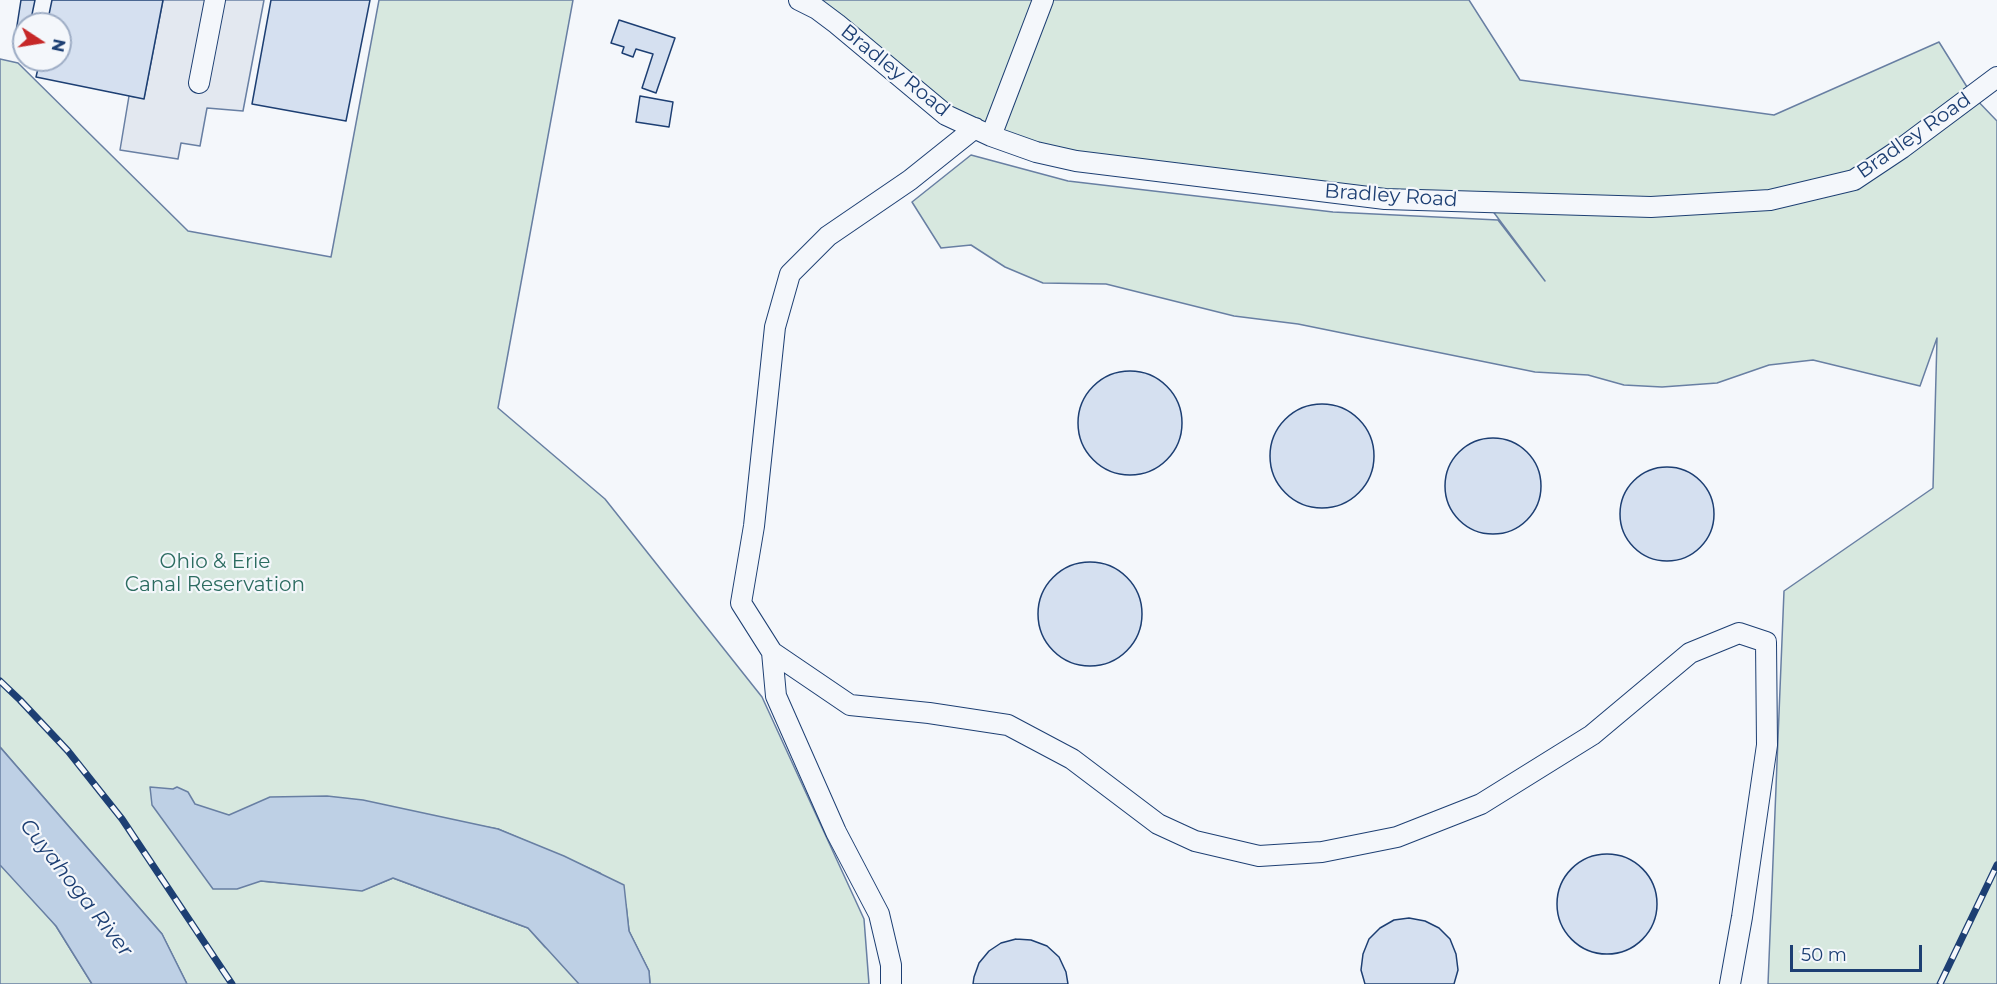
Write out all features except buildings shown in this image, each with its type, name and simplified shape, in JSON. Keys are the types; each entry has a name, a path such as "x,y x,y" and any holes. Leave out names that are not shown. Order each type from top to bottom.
{"street":[{"path":"199,83 215,0"},
{"name":"Bradley Road","path":"798,0 817,9 837,24 946,115 1036,152 1076,161 1385,199 1651,207 1770,200 1854,180 1902,148 1997,77"},
{"path":"1043,0 983,132 828,236 790,274 775,327 754,526 741,603 771,652 850,705 929,713 1008,725 1072,759 1158,824 1195,841 1259,856 1323,852 1397,837 1481,804 1592,735 1690,653 1739,633 1766,642 1767,745 1730,984"},
{"path":"771,652 776,696 784,718 836,832 879,914 891,965 891,984"}],"green space":[{"name":"Ohio & Erie Canal Reservation","path":"379,0 573,0 498,408 605,499 762,697 864,919 869,984 650,984 649,971 629,931 626,905 600,873 498,829 458,822 176,837 189,854 261,881 363,890 393,878 528,928 545,947 592,984 187,984 162,934 0,747 0,59 12,62 12,72 27,72 188,231 331,257"},
{"path":"799,0 1469,0 1520,80 1774,115 1939,42 1972,95 1997,121 1997,984 1768,984 1784,591 1933,488 1937,338 1920,386 1813,360 1769,365 1717,383 1662,387 1624,385 1588,375 1535,372 1298,324 1234,316 1106,284 1043,283 1005,267 971,245 941,248 912,202 971,155 1068,181 1333,212 1498,220 1545,281 1486,202 1076,161 991,136"},
{"path":"0,858 56,926 92,984 0,984"}],"shaded area":[{"path":"163,0 264,0 243,111 207,108 200,146 181,143 178,159 120,150 129,96 144,98"}],"water":[{"name":"Cuyahoga River","path":"0,747 162,934 187,984 92,984 56,926 0,865"},
{"path":"150,787 173,789 177,787 188,792 195,804 229,815 270,797 327,796 363,800 498,829 564,856 624,885 629,931 649,971 650,984 579,984 528,928 393,878 362,891 261,881 237,889 213,889 152,805"}],"railway":[{"path":"0,681 68,751 122,819 232,984"},
{"path":"1940,984 1997,865"}]}
